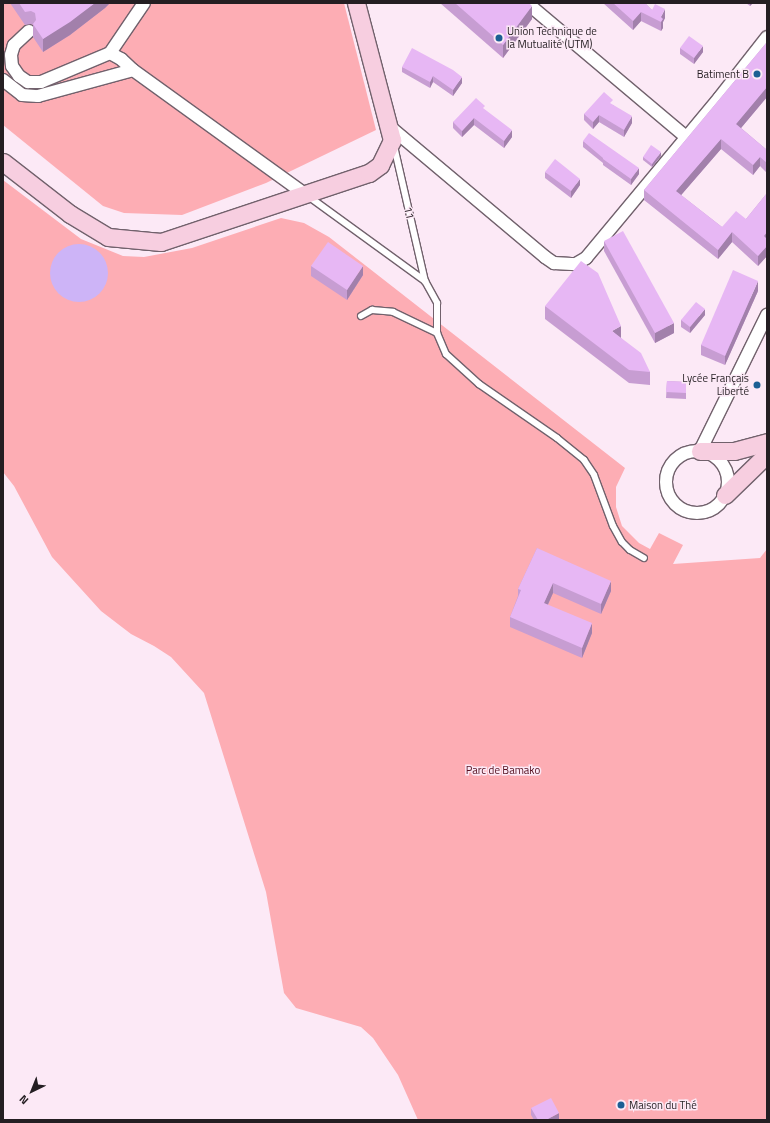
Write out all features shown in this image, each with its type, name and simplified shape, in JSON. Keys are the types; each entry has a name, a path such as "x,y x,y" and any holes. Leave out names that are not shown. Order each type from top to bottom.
{"street":[{"path":"29,31 14,45 11,55 12,66 19,76 28,82 41,82 110,53 144,3"},
{"path":"527,3 686,137"},
{"name":"11","path":"360,4 391,133"},
{"path":"3,162 70,214 108,237 161,242 369,173 380,165 391,133 545,257 554,263 564,265 576,264 586,258 767,37"},
{"path":"110,53 121,59 133,70 305,194"},
{"path":"3,80 22,95 38,96 133,70"},
{"path":"700,451 767,315"},
{"path":"767,442 734,451 700,451 686,453 678,457 672,464 666,481 671,499 677,506 694,513 712,509 720,503 725,496 767,454"},
{"path":"700,451 711,455 720,462 726,472 728,484 725,496"}],"lane":[{"name":"11","path":"391,133 425,281"},
{"path":"305,194 425,281 437,303 437,333 446,354 457,366 479,384 557,438 584,460 594,475 613,526 622,542 630,550 644,558"},
{"path":"361,316 372,310 393,312 437,333"}],"green space":[{"path":"3,3 344,3 376,130 266,183 182,215 124,213 103,206 3,125"},
{"name":"Parc de Bamako","path":"3,180 81,239 123,256 144,257 192,248 281,218 304,223 329,237 625,468 616,487 616,507 622,526 639,543 650,549 659,533 683,545 673,564 760,558 767,549 767,1120 418,1120 398,1075 373,1038 361,1027 296,1008 284,993 266,892 204,693 171,657 131,634 101,611 52,557 14,486 3,472"}],"shaded area":[{"path":"79,244 90,246 103,257 106,262 108,273 106,284 95,297 90,300 79,302 68,300 55,289 52,284 50,273 52,262 63,249 68,246"}],"building":[{"path":"19,3 95,3 70,22 43,39 33,24 36,20 35,13 31,11 25,12"},
{"path":"455,3 529,3 532,6 503,45"},
{"path":"613,3 645,3 652,10 655,4 665,9 661,17 663,19 661,22 641,12 633,21"},
{"path":"689,36 703,46 694,58 680,48"},
{"path":"767,42 767,87 736,124 767,150 767,163 760,157 753,165 721,139 676,191 722,227 736,211 746,219 767,193 767,232 764,236 767,239 767,246 758,256 732,232 718,250 644,190"},
{"path":"412,48 453,70 462,77 453,90 433,76 430,82 402,67"},
{"path":"604,92 613,100 610,103 632,116 624,130 599,115 593,122 584,114"},
{"path":"476,98 485,106 483,108 512,130 504,141 474,118 462,131 453,122"},
{"path":"589,133 639,168 631,179 603,159 583,141"},
{"path":"651,145 661,152 652,164 643,157"},
{"path":"555,159 580,179 571,191 545,172"},
{"path":"623,231 674,323 655,333 604,241"},
{"path":"328,242 363,266 347,290 311,266"},
{"path":"581,261 598,273 621,326 612,331 641,353 650,372 629,370 545,306"},
{"path":"733,270 758,281 725,356 701,345"},
{"path":"696,302 705,309 690,327 681,320"},
{"path":"667,381 686,382 686,393 666,392"},
{"path":"537,548 611,581 601,604 553,583 544,603 592,623 582,648 510,617 521,590 518,589"},
{"path":"551,1098 559,1113 546,1120 538,1120 531,1108"}],"place":[{"name":"Union Technique de la Mutualité (UTM)","path":"499,38"},
{"name":"Batiment B","path":"757,74"},
{"name":"Lycée Français Liberté","path":"757,385"},
{"name":"Maison du Thé","path":"621,1105"}]}
